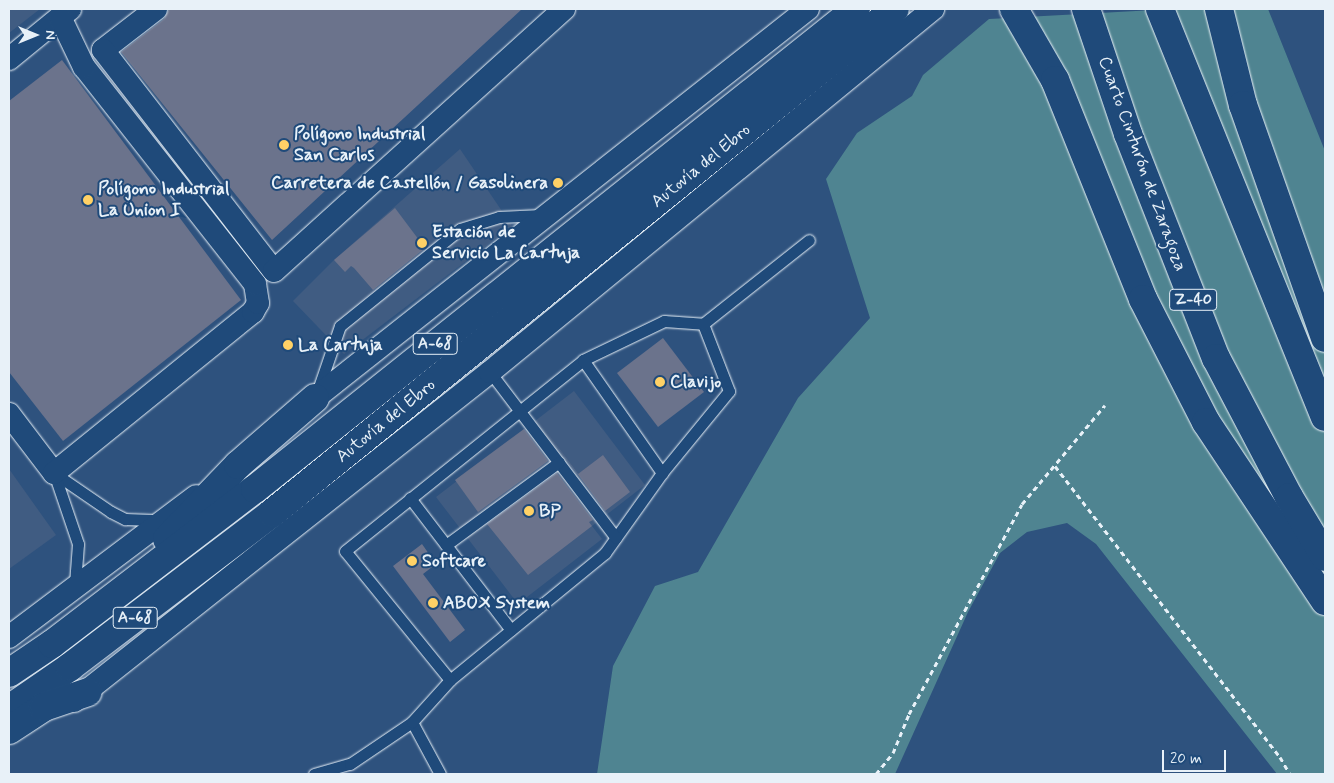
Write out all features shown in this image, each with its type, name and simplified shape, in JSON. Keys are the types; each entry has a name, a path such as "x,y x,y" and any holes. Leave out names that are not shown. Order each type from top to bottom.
{"highway":[{"name":"Autovía del Ebro","path":"9,673 255,489 856,9"},
{"name":"Autovía del Ebro","path":"9,709 70,668 295,495 895,9"},
{"path":"1014,9 1055,80 1143,299 1206,422 1325,600"},
{"path":"1219,9 1243,104 1325,338"},
{"path":"1160,10 1325,416"},
{"name":"Cuarto Cinturón de Zaragoza","path":"1089,18 1132,143 1216,358 1289,497 1325,557"},
{"path":"109,600 238,465 315,398"},
{"path":"9,730 44,707 88,692"}],"street":[{"path":"103,50 156,9"},
{"path":"65,13 103,50 274,271 564,9"},
{"path":"315,398 545,214 808,9"},
{"path":"9,745 88,692 490,372 933,9"},
{"path":"9,59 65,13"},
{"path":"9,414 54,473 253,312 259,293 255,284 84,67 65,13"},
{"path":"9,636 238,465"}],"lane":[{"path":"315,398 340,326 460,229 499,218 545,214"},
{"path":"450,680 345,551 583,360 664,321 703,324 809,240"},
{"path":"314,774 352,769 412,722 450,680 605,553 662,473 729,390 703,324"},
{"path":"583,360 662,473"},
{"path":"490,372 616,538"},
{"path":"446,546 559,462"},
{"path":"54,473 85,497 125,519 164,520"},
{"path":"54,473 78,544 74,588"},
{"path":"410,498 511,630"},
{"path":"412,722 440,774"}],"path":[{"path":"876,774 893,753 909,714 1022,504 1106,405"},
{"path":"1055,466 1274,749 1290,774"}],"shaded area":[{"path":"9,9 40,9 9,33"},
{"name":"Estación de Servicio La Cartuja","path":"460,149 512,226 344,354 293,301 334,260"},
{"name":"BP","path":"574,391 645,485 592,526 602,539 518,604 436,497"},
{"path":"9,469 56,535 9,569"}],"green space":[{"path":"1173,9 1268,9 1325,151 1325,774 1277,774 1096,544 1067,523 1027,532 1000,553 968,612 895,774 597,774 613,666 655,586 698,572 798,398 870,318 826,179 857,133 912,96 923,75 989,19"}],"building":[{"name":"Polígono Industrial San Carlos","path":"169,9 522,9 272,240 121,52 164,19"},
{"name":"Polígono Industrial La Union I","path":"62,60 241,300 63,441 9,372 9,101"},
{"path":"395,208 425,248 373,290 354,268 351,266 345,272 334,260"},
{"name":"Clavijo","path":"663,338 704,392 658,427 617,373"},
{"path":"537,419 578,474 603,455 630,492 605,511"},
{"path":"524,429 548,461 478,512 455,480"},
{"path":"557,473 593,520 589,522 592,526 528,575 487,524"},
{"path":"422,544 436,564 423,574 465,630 450,642 393,566"}],"place":[{"name":"Polígono Industrial San Carlos","path":"284,145"},
{"name":"Carretera de Castellón / Gasolinera","path":"558,183"},
{"name":"Polígono Industrial La Union I","path":"88,200"},
{"name":"Estación de Servicio La Cartuja","path":"422,243"},
{"name":"La Cartuja","path":"288,345"},
{"name":"Clavijo","path":"660,382"},
{"name":"BP","path":"529,511"},
{"name":"Softcare","path":"412,561"},
{"name":"ABOX System","path":"433,603"}]}
